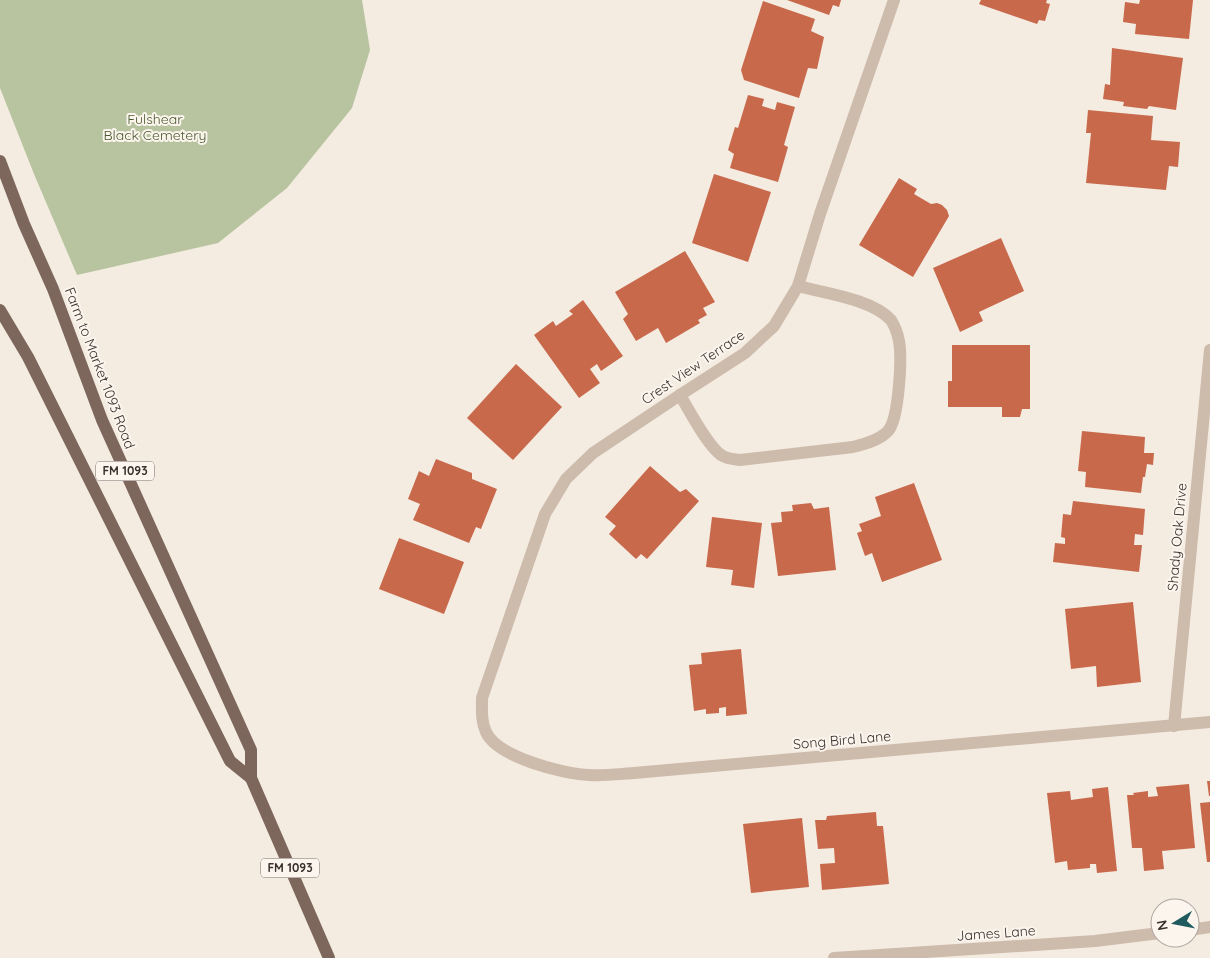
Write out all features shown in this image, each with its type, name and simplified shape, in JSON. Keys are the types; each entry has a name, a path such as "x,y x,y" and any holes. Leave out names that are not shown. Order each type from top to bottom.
{"main road":[{"name":"Farm to Market 1093 Road","path":"0,161 24,224 53,289 102,420 251,750 251,778 329,958"},
{"name":"Farm to Market 1093 Road","path":"0,310 28,357 230,761 251,778"}],"street":[{"name":"Crest View Terrace","path":"487,733 482,716 482,698 545,514 566,478 593,453 745,354 774,326 798,286 820,214 894,0"},
{"path":"680,395 712,445 720,454 729,459 740,460 853,447 870,442 888,431 896,415 901,357 899,340 891,321 880,312 860,302 798,286"},
{"name":"Shady Oak Drive","path":"1174,726 1210,350"},
{"name":"Song Bird Lane","path":"487,733 498,746 508,752 546,768 588,775 634,773 1210,722"},
{"name":"James Lane","path":"834,958 1096,942 1150,935"}],"green space":[{"name":"Fulshear Black Cemetery","path":"0,0 362,0 370,50 352,108 287,188 218,243 77,275 0,88"}],"building":[{"path":"787,0 841,0 839,7 833,5 829,15"},
{"path":"981,0 1047,0 1046,3 1050,4 1045,21 1039,20 1037,24 979,4"},
{"path":"1140,0 1193,0 1189,39 1135,34 1136,24 1123,22 1125,2 1139,4"},
{"path":"763,1 815,19 811,31 824,37 817,69 808,68 799,98 744,80 741,70"},
{"path":"1112,48 1183,58 1176,110 1149,106 1147,109 1123,106 1124,102 1103,99 1105,84 1110,85"},
{"path":"748,95 764,99 762,106 775,110 777,102 795,107 784,145 788,147 778,182 730,168 734,154 728,150 735,127 738,128"},
{"path":"1088,110 1153,116 1151,140 1180,142 1178,167 1169,166 1166,190 1086,183 1091,133 1086,133"},
{"path":"714,174 771,192 748,262 692,243"},
{"path":"899,178 917,189 914,194 931,204 937,203 942,205 947,210 949,216 913,277 859,245"},
{"path":"1001,238 1024,291 979,312 983,321 960,332 933,268"},
{"path":"685,251 715,302 703,308 707,315 698,320 700,323 666,343 658,328 636,341 623,319 628,314 615,292"},
{"path":"583,300 623,356 601,371 597,364 590,369 600,383 579,398 534,335 553,321 556,326 573,314 569,311"},
{"path":"952,345 1030,345 1030,409 1022,409 1020,417 1002,417 1002,407 948,407 948,381 952,381"},
{"path":"516,364 562,407 513,460 467,418"},
{"path":"1082,431 1145,437 1144,453 1154,453 1153,465 1147,464 1141,493 1085,487 1086,472 1078,471"},
{"path":"436,459 472,473 472,479 497,489 481,529 476,527 469,543 413,520 420,504 408,499 419,471 429,476"},
{"path":"650,466 680,492 686,489 699,501 647,559 641,554 636,559 609,534 616,526 605,517"},
{"path":"914,483 942,560 882,582 872,553 865,556 857,533 862,531 859,524 881,516 875,497"},
{"path":"1073,501 1145,509 1143,535 1135,534 1134,545 1142,545 1139,572 1053,562 1055,543 1065,544 1065,538 1061,537 1063,514 1071,515"},
{"path":"811,503 814,509 829,507 836,570 778,576 771,523 782,522 781,512 793,511 792,505"},
{"path":"712,517 762,523 754,588 731,585 733,570 706,567"},
{"path":"399,538 464,562 444,614 379,589"},
{"path":"1133,602 1141,682 1097,687 1096,666 1071,669 1065,609"},
{"path":"741,649 747,714 726,716 726,707 719,708 719,713 706,714 706,709 694,711 689,665 702,664 701,653"},
{"path":"1207,781 1210,781 1210,796 1209,796"},
{"path":"1189,784 1195,848 1162,851 1164,869 1144,871 1142,848 1132,848 1127,795 1148,791 1148,797 1158,796 1156,787"},
{"path":"1108,787 1117,871 1097,873 1096,864 1090,864 1090,868 1068,870 1067,861 1055,863 1047,793 1070,791 1071,800 1093,797 1092,789"},
{"path":"1210,802 1210,862 1207,862 1200,803"},
{"path":"876,812 877,826 883,826 889,884 822,890 820,864 835,863 834,848 818,849 815,820 826,820 827,816"},
{"path":"802,818 809,887 751,893 743,824"}]}
